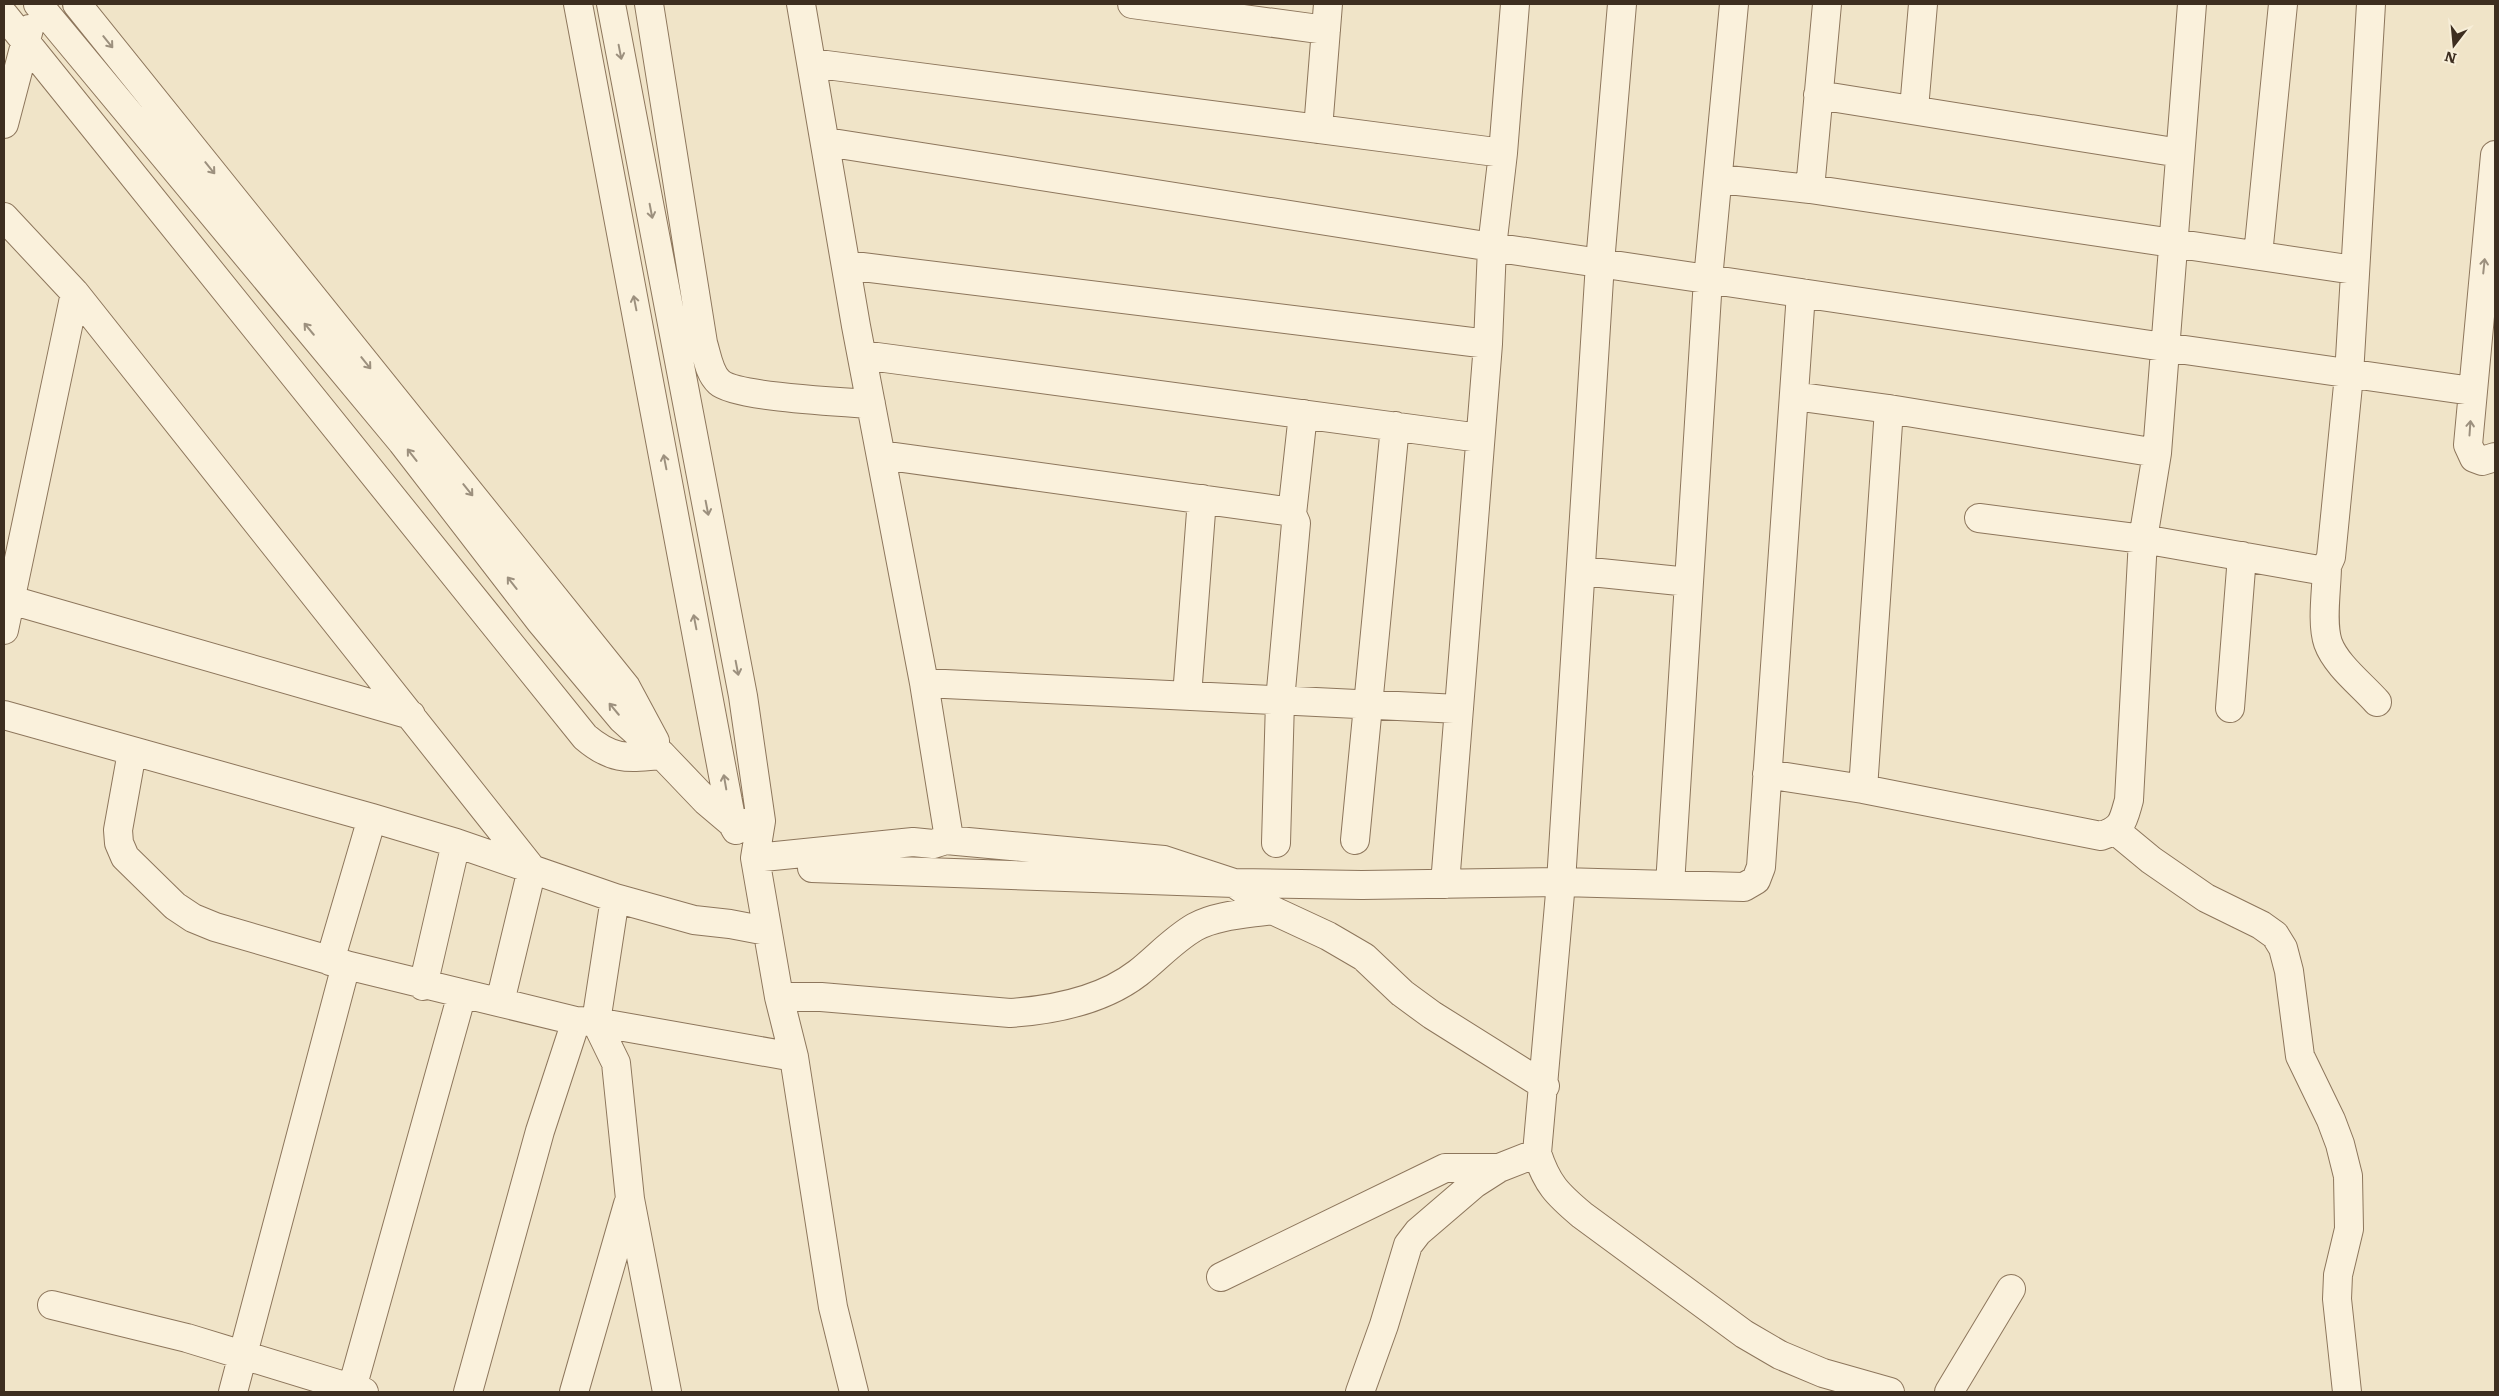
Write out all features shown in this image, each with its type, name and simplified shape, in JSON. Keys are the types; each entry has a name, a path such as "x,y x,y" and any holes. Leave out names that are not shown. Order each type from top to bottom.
{"street":[{"path":"4,124 38,4"},
{"path":"38,4 402,442 546,628 622,719 662,755 706,801 732,822 755,858"},
{"path":"77,4 626,687 635,700 662,755"},
{"path":"578,4 732,822"},
{"path":"611,4 743,696 761,821 755,858 779,997 794,1056 833,1307 854,1392"},
{"path":"649,4 703,343 712,374 720,383 730,388 753,393 871,404"},
{"path":"800,4 826,142 862,355 924,684 948,823 946,840"},
{"path":"1137,4 1327,17 1318,129"},
{"path":"1445,884 1488,344 1492,247 1503,153 1515,4"},
{"path":"1622,4 1600,263 1561,882 1537,1153 1545,1177 1560,1197 1744,1334 1780,1355 1823,1373 1890,1392"},
{"path":"1670,885 1708,279 1719,179 1734,4"},
{"path":"1810,188 1827,4"},
{"path":"1914,109 1923,4"},
{"path":"1767,774 1863,789 2101,836 2116,831 2123,820 2129,800 2143,539 2157,453 2192,4"},
{"path":"2258,255 2283,4"},
{"path":"2372,4 2349,374 2331,557 2327,566 2325,619 2328,642 2340,662 2377,702"},
{"path":"4,15 586,736 600,749 626,758 662,755"},
{"path":"811,63 1503,153"},
{"path":"1818,96 1914,109 2180,153"},
{"path":"826,142 1492,247 2164,348 2472,390"},
{"path":"2494,461 2474,458 2470,453 2468,445 2495,155"},
{"path":"1719,179 1810,188 2354,270"},
{"path":"4,217 75,293 532,869"},
{"path":"846,265 1488,344"},
{"path":"4,630 75,293"},
{"path":"812,868 1234,883 1445,884 1561,882 1744,887 1756,880 1761,867 1801,293"},
{"path":"862,355 1480,438"},
{"path":"685,392 720,383"},
{"path":"1794,396 1889,409 2157,453"},
{"path":"1863,789 1889,409"},
{"path":"1276,843 1280,701 1296,522 1292,514 1303,414"},
{"path":"1355,840 1370,705 1395,426"},
{"path":"881,455 1202,499 1285,511 1292,514"},
{"path":"1186,696 1202,499"},
{"path":"1979,518 2143,539 2319,570 2327,566"},
{"path":"2230,708 2242,556"},
{"path":"1581,571 1689,582"},
{"path":"11,600 411,715"},
{"path":"924,684 1458,709"},
{"path":"4,715 372,818 532,869 615,898 694,920 767,931"},
{"path":"132,752 118,830 119,843 125,857 175,906 192,918 215,927 422,986 586,1021 794,1056"},
{"path":"233,1392 372,818"},
{"path":"732,822 761,821"},
{"path":"2116,831 2151,860 2206,898 2261,925 2276,935 2283,948 2289,971 2300,1056 2331,1120 2348,1176 2349,1229 2338,1275 2337,1299 2347,1392"},
{"path":"755,858 913,842 933,844 946,840 1164,860 1234,883 1272,910 1328,936 1364,956 1402,993 1432,1015 1544,1086"},
{"path":"422,986 456,844"},
{"path":"500,1002 532,869"},
{"path":"468,1392 540,1130 586,1021 615,898"},
{"path":"779,997 820,997 1010,1013 1036,1011 1097,995 1118,987 1194,927 1212,920 1272,910"},
{"path":"52,1305 187,1338 356,1391 462,994"},
{"path":"586,1021 616,1063 630,1199 667,1392"},
{"path":"1360,1392 1384,1325 1408,1245 1418,1232 1474,1184 1499,1168 1537,1153"},
{"path":"1221,1278 1444,1168 1499,1168"},
{"path":"574,1392 630,1199"},
{"path":"1948,1392 2011,1289"}]}
